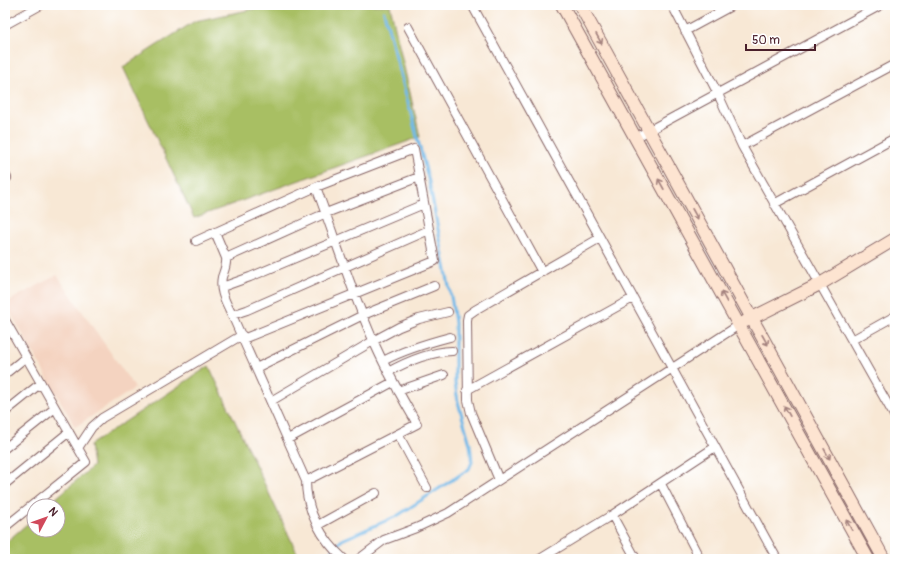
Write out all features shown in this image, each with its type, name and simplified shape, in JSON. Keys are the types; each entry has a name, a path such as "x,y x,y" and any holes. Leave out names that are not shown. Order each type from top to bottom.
{"street":[{"path":"5,25 41,5"},
{"path":"472,5 777,559"},
{"path":"562,5 868,559"},
{"path":"580,5 884,559"},
{"path":"672,5 718,94 742,146 895,417"},
{"path":"686,31 733,5"},
{"path":"635,138 881,5"},
{"path":"408,27 542,272"},
{"path":"742,146 895,64"},
{"path":"774,204 895,138"},
{"path":"78,448 92,427 102,418 242,337 435,261 414,149 316,187 196,241"},
{"path":"5,174 7,178 5,180"},
{"path":"226,258 326,214 419,177"},
{"path":"306,481 417,424 393,382 373,341 316,187"},
{"path":"222,287 250,277 424,204"},
{"path":"232,315 345,268 429,230"},
{"path":"215,232 226,258 222,278 223,296 306,481 306,492 309,506 330,546 344,559"},
{"path":"499,480 471,413 467,390 468,315 600,238"},
{"path":"359,559 384,540 416,528 448,513 739,325 820,284 895,239"},
{"path":"256,368 363,315 434,286"},
{"path":"467,390 633,298"},
{"path":"271,402 373,341 410,323 448,312"},
{"path":"852,340 895,316"},
{"path":"5,322 86,462 5,527"},
{"path":"383,362 410,349 450,337"},
{"path":"388,372 411,360 440,352 452,351"},
{"path":"5,374 26,357"},
{"path":"398,391 444,375"},
{"path":"288,439 393,382"},
{"path":"5,412 41,384"},
{"path":"5,448 55,408"},
{"path":"5,484 69,432"},
{"path":"398,434 427,488"},
{"path":"540,559 661,484 715,447"},
{"path":"661,484 700,559"},
{"path":"318,525 376,493"},
{"path":"612,515 636,559"}],"shaded area":[{"path":"57,275 135,388 75,427 5,303"}],"green space":[{"path":"273,5 390,5 420,137 194,218 123,67 195,21"},
{"path":"209,366 300,559 5,559 5,543 26,525 26,538 66,538 66,498 56,498 93,466 90,445"}],"waterway":[{"path":"329,559 333,549 342,540 397,516 469,469 472,462 470,444 458,402 455,383 455,323 429,182 384,12"}]}
